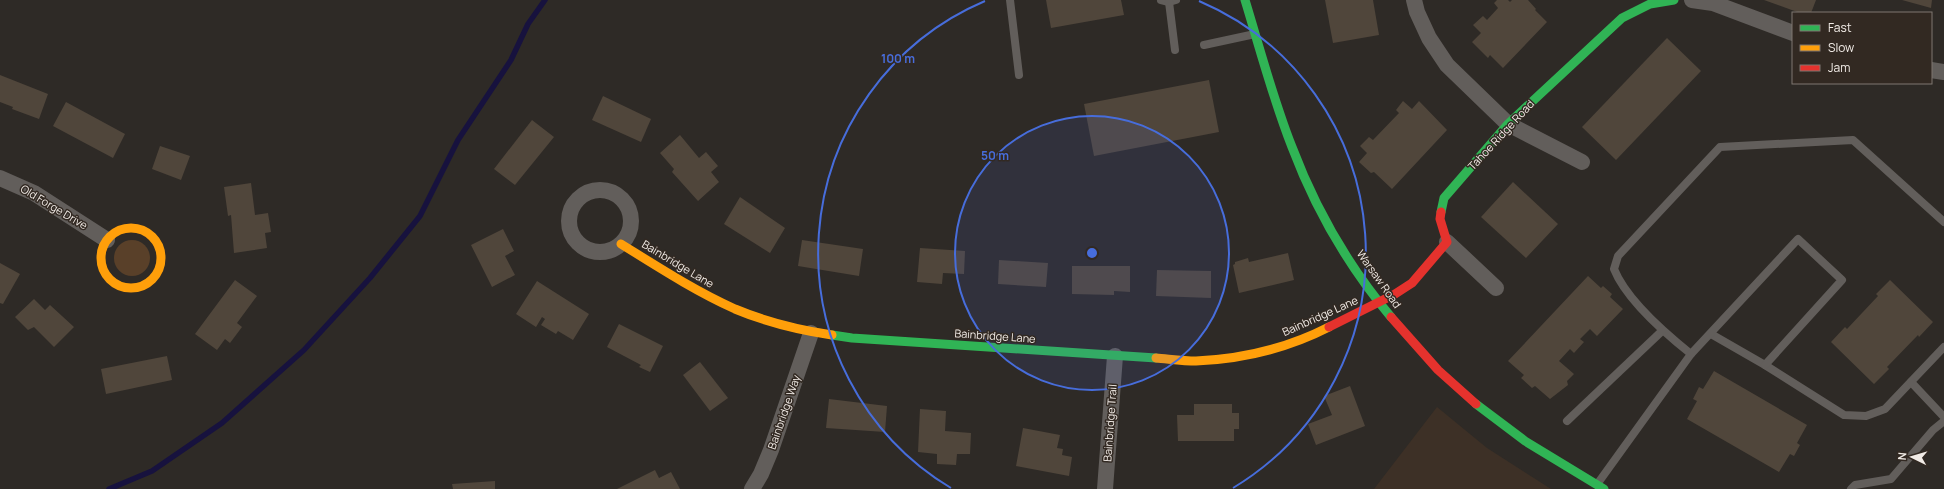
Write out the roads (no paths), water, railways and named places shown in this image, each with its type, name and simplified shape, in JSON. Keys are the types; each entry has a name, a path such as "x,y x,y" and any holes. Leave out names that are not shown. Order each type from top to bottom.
{"street":[{"name":"Warsaw Road","path":"1245,0 1282,118 1300,168 1334,236 1378,302 1437,368 1500,423 1547,455 1600,487"},
{"path":"1414,0 1417,12 1429,38 1447,65 1508,124 1582,162"},
{"name":"Tahoe Ridge Road","path":"1447,242 1440,219 1444,198 1508,124 1622,18 1650,4 1674,0"},
{"path":"1692,0 1713,3 1792,34"},
{"path":"1932,70 1944,72"},
{"name":"Old Forge Drive","path":"0,178 34,194 107,240"},
{"path":"127,227 136,227 146,231 154,237 162,255 161,265 157,275 150,282 141,287 131,288 112,282 105,274 101,265 101,255 107,240 117,230 127,227"},
{"path":"1378,302 1412,283 1447,242 1496,288"},
{"name":"Bainbridge Lane","path":"621,244 718,301 763,320 811,333 852,338 1195,361 1259,353 1290,344 1320,332 1378,302"},
{"name":"Bainbridge Way","path":"752,489 761,474 771,450 811,333"},
{"name":"Bainbridge Trail","path":"1105,489 1115,356"}],"lane":[{"path":"1010,0 1019,75"},
{"path":"1168,1 1175,50"},
{"path":"1204,45 1256,34"},
{"path":"1691,354 1662,330 1619,281 1614,269 1618,256 1720,147 1853,140 1944,222"},
{"path":"1600,487 1691,354 1798,239 1842,280 1765,364"},
{"path":"1567,421 1662,330"},
{"path":"1711,334 1765,364 1844,415 1866,416 1885,409 1944,347"},
{"path":"1911,382 1944,417"},
{"path":"1851,489 1855,485 1891,478 1933,430 1944,421"}],"waterway":[{"path":"109,489 152,471 222,423 304,350 370,278 420,216 458,140 511,60 528,24 545,0"}]}
